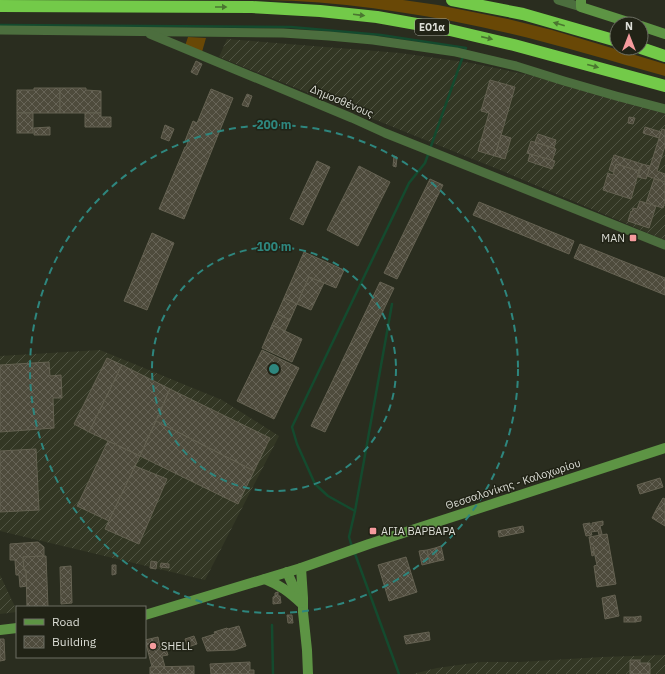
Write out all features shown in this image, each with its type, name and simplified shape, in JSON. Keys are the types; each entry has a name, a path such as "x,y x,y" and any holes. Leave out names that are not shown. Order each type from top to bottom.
{"highway":[{"path":"452,0 523,14 609,39"},
{"name":"ΕΟ1α","path":"0,6 252,7 320,11 370,17 450,30 507,43 665,86"},
{"path":"649,50 665,54"}],"main road":[{"path":"581,4 613,16"},
{"path":"649,29 665,34"},
{"name":"Θεσσαλονίκης - Καλοχωρίου","path":"301,568 343,552 665,448"},
{"path":"146,615 301,568 304,598 302,607"},
{"path":"287,572 302,607 306,631 308,674"},
{"path":"265,579 286,590 302,607"},
{"path":"0,630 16,628"}],"street":[{"path":"558,0 581,4"},
{"name":"Δημοσθένους","path":"0,30 145,32 421,148 665,246"},
{"path":"145,32 283,33 373,40 456,52 516,66 665,109"}],"shaded area":[{"path":"265,0 403,0 438,5 508,19 552,30 609,47 609,56 638,56 665,64 665,76 573,50 481,27 373,8"},
{"path":"188,37 206,38 202,52 185,46"},
{"path":"227,39 400,53 471,63 529,75 665,113 665,240 500,170 219,57"},
{"path":"100,350 222,400 279,436 205,580 0,531 0,356"},
{"path":"0,575 16,609 16,612 0,614"},
{"path":"665,655 665,674 413,674 437,668 481,662 520,662"}],"building":[{"path":"196,61 202,64 197,75 191,72"},
{"path":"490,80 515,87 495,156 478,151 489,113 481,111"},
{"path":"34,88 60,88 60,113 17,113 17,90 34,90"},
{"path":"60,88 86,88 86,90 101,91 101,113 60,113"},
{"path":"211,89 233,98 184,219 159,209 188,142 185,141 193,121 197,123"},
{"path":"247,94 252,96 248,107 242,105"},
{"path":"17,113 33,113 33,133 17,133"},
{"path":"85,113 101,113 101,117 111,117 111,127 85,127"},
{"path":"629,117 635,118 633,124 628,123"},
{"path":"165,125 174,129 169,141 161,138"},
{"path":"50,127 50,135 34,135 34,128"},
{"path":"645,127 661,132 659,138 643,133"},
{"path":"662,129 665,130 665,146 657,171 665,174 665,182 647,176"},
{"path":"538,134 556,140 554,148 535,142"},
{"path":"501,135 511,138 505,159 495,156"},
{"path":"531,141 556,149 552,161 527,153"},
{"path":"530,154 555,161 552,169 528,161"},
{"path":"614,155 642,164 639,171 616,164 613,172 609,170"},
{"path":"394,156 397,157 396,167 393,166"},
{"path":"317,161 330,167 303,225 290,219"},
{"path":"616,164 639,171 631,199 603,190 608,173 613,175"},
{"path":"642,164 650,166 646,179 638,177"},
{"path":"359,166 390,182 358,246 327,230"},
{"path":"430,179 443,185 397,279 384,273"},
{"path":"654,179 665,182 665,201 663,208 646,203"},
{"path":"640,201 656,206 649,228 628,221 631,211 632,212 633,208 637,209"},
{"path":"479,202 574,241 569,254 473,215"},
{"path":"152,233 174,243 147,310 124,301"},
{"path":"580,244 665,278 665,295 574,258"},
{"path":"304,252 344,270 336,288 309,277 297,304 284,298"},
{"path":"309,277 324,283 311,310 297,304"},
{"path":"380,282 394,288 325,432 311,426"},
{"path":"284,298 297,304 290,320 277,314"},
{"path":"277,314 290,320 285,331 272,325"},
{"path":"272,325 302,339 292,362 262,348"},
{"path":"262,350 299,368 274,419 237,401"},
{"path":"107,358 122,365 89,432 74,424"},
{"path":"49,362 50,376 61,375 62,398 53,398 54,428 0,432 0,365"},
{"path":"122,365 170,389 140,456 89,432"},
{"path":"170,389 270,438 254,471 156,421"},
{"path":"156,421 254,471 238,504 140,456"},
{"path":"108,441 140,456 109,521 77,506"},
{"path":"36,449 39,510 0,512 0,451"},
{"path":"135,466 167,479 139,544 105,529"},
{"path":"660,478 663,487 640,494 637,485"},
{"path":"663,498 665,499 665,513 657,508"},
{"path":"657,508 665,513 665,526 652,518"},
{"path":"603,521 603,525 600,526 602,534 599,535 598,531 591,532 592,535 586,536 583,524 590,523 590,526 592,526 592,523"},
{"path":"523,526 524,532 499,537 498,531"},
{"path":"607,534 616,584 597,587 594,566 597,565 593,547 594,555 592,556 589,537"},
{"path":"38,542 44,547 44,556 23,557 27,586 20,587 19,575 16,575 15,560 10,560 10,544"},
{"path":"441,546 444,560 438,561 435,548"},
{"path":"435,548 438,561 430,563 427,550"},
{"path":"427,550 430,563 422,565 419,551"},
{"path":"46,556 48,606 27,606 26,570 24,570 23,557"},
{"path":"406,557 417,592 389,601 378,565"},
{"path":"151,561 157,562 156,569 150,568"},
{"path":"161,563 169,564 169,568 160,567"},
{"path":"112,565 116,565 116,574 112,575"},
{"path":"71,566 72,603 61,604 60,567"},
{"path":"278,592 281,603 273,604 273,597 275,596 275,593"},
{"path":"615,595 619,616 605,619 602,598"},
{"path":"287,615 292,615 293,623 288,623"},
{"path":"641,616 641,621 635,622 635,617"},
{"path":"624,617 635,617 635,622 624,622"},
{"path":"239,626 246,646 235,650 207,651 202,638 215,634 214,632"},
{"path":"429,632 430,640 406,644 404,636"},
{"path":"194,636 197,644 188,647 185,639"},
{"path":"158,637 160,647 165,646 168,655 162,656 165,667 152,667 146,640"},
{"path":"0,639 4,639 5,660 0,661"},
{"path":"630,660 640,660 640,663 650,663 650,674 630,674"},
{"path":"250,662 250,670 254,670 254,674 211,674 210,664"},
{"path":"194,666 194,674 150,674 150,667"}],"waterway":[{"path":"0,25 291,27 381,35 466,48 464,52"},
{"path":"352,547 349,537 355,511 328,496 315,484 297,444 292,427 409,183 425,163 463,56"},
{"path":"355,511 392,304"},
{"path":"354,551 399,674"},
{"path":"272,625 273,674"}],"place":[{"name":"ΜΑΝ","path":"633,238"},
{"name":"ΑΓΙΑ ΒΑΡΒΑΡΑ","path":"373,531"},
{"name":"SHELL","path":"153,646"}]}
